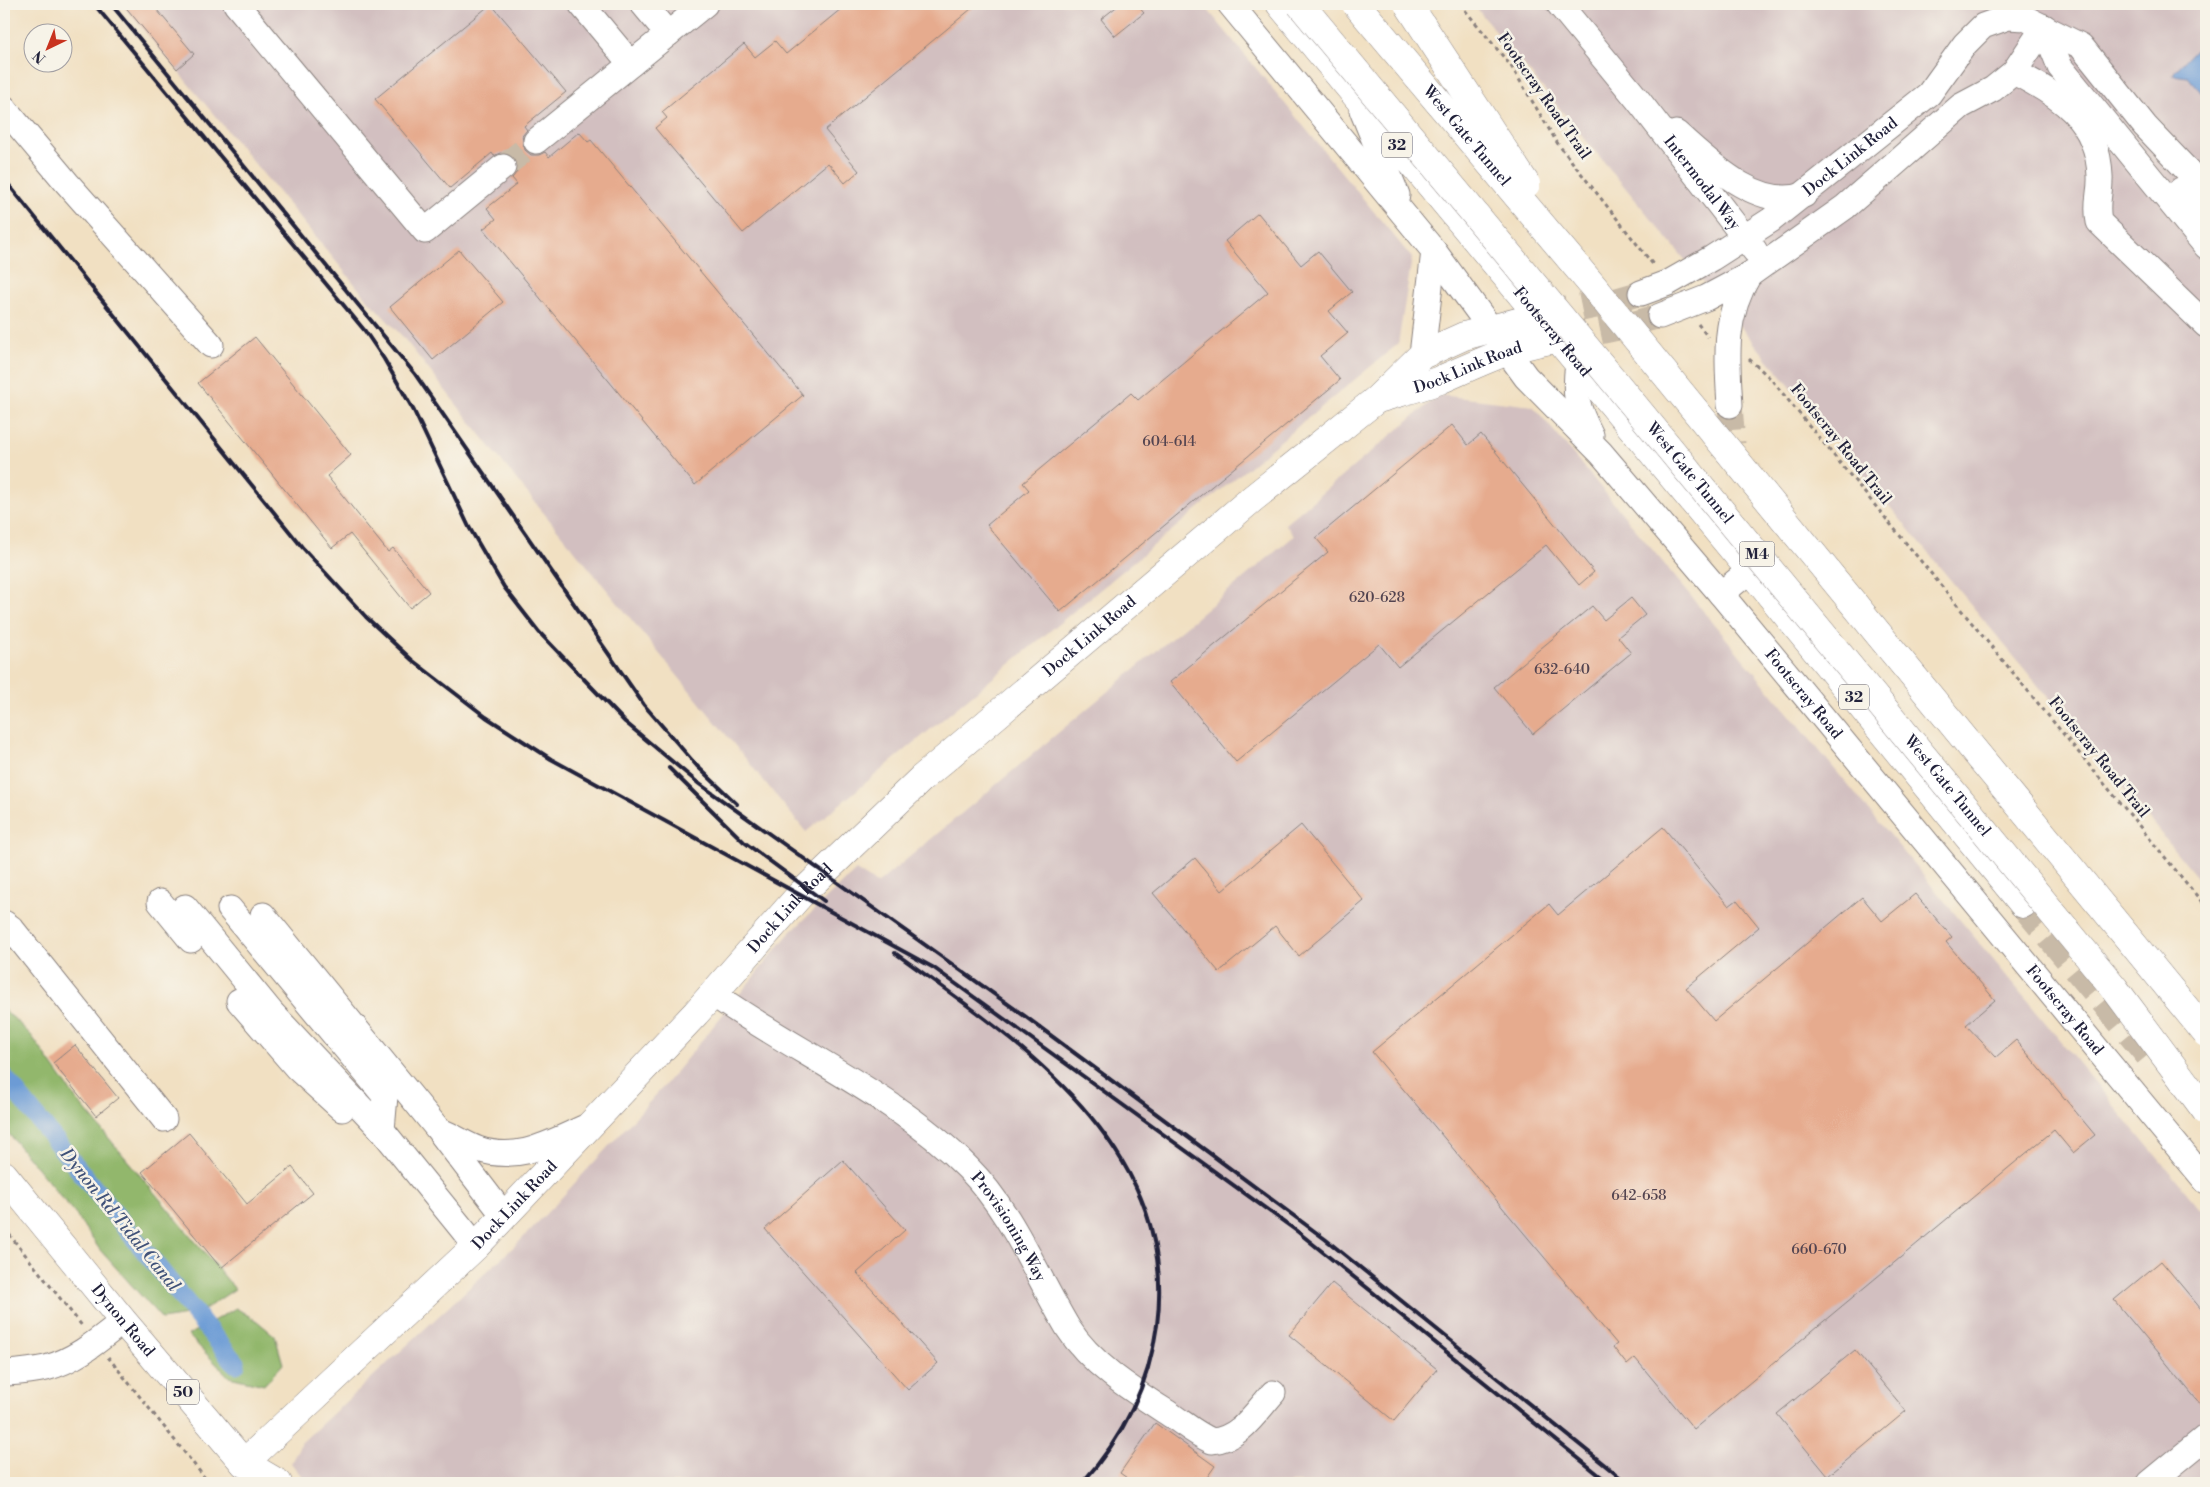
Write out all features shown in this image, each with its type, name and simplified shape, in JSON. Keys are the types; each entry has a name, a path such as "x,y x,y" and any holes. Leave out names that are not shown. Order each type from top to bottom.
{"main road":[{"name":"Footscray Road","path":"1280,4 1579,362 2023,904"},
{"name":"West Gate Tunnel","path":"1300,4 1614,381 2115,989 2206,1111"},
{"name":"West Gate Tunnel","path":"1356,4 1593,286 2206,1033"},
{"path":"1408,4 1593,286"},
{"name":"Dock Link Road","path":"246,1473 505,1217 592,1125 822,872 921,779 1252,499 1377,399 1422,355 1464,336 1539,316"},
{"name":"Dock Link Road","path":"1377,399 1438,381 1507,353 1558,338"},
{"name":"Dynon Road","path":"4,1175 246,1473 278,1483"}],"street":[{"path":"236,4 425,231 504,167"},
{"path":"581,4 631,64"},
{"path":"643,4 668,34"},
{"path":"536,141 705,4"},
{"name":"Footscray Road","path":"1230,4 1434,252 1526,377 1601,453 1721,594 2206,1181"},
{"name":"Intermodal Way","path":"1559,4 1638,100 1745,238 1758,270"},
{"name":"Dock Link Road","path":"1641,292 1668,283 1745,238 1804,195 1929,94 1965,44 1984,26 2008,17 2025,18 2081,46 2146,126 2206,190"},
{"path":"2044,27 2206,217"},
{"path":"2044,27 2060,67 2206,246"},
{"name":"Dock Link Road","path":"1660,316 1685,306 1758,270 1844,207 1961,106 1993,89 2014,72 2044,27"},
{"path":"2014,72 2050,90 2068,104 2082,121 2091,137 2099,164 2100,178 2096,206 2099,222 2206,325"},
{"name":"Footscray Road","path":"1355,94 1409,221"},
{"name":"Intermodal Way","path":"1638,100 1697,152 1744,186 1774,198 1795,198 1804,195"},
{"path":"4,108 67,183 211,345"},
{"path":"1422,355 1434,252"},
{"path":"1730,405 1726,351 1732,310 1739,292 1758,270"},
{"path":"1579,362 1574,389 1577,405 1601,453"},
{"path":"1721,594 1750,570"},
{"path":"1923,840 1953,818"},
{"path":"160,902 297,1068 364,1129 382,1130"},
{"path":"382,1130 385,1096 208,908 271,1012 315,1061 357,1101 476,1246"},
{"path":"263,916 437,1128 505,1217"},
{"path":"4,923 11,928 164,1119"},
{"name":"Provisioning Way","path":"712,994 854,1083 918,1126 955,1155 970,1170 999,1208 1069,1329 1093,1357 1139,1394 1212,1441 1230,1438 1239,1432 1273,1393"},
{"path":"437,1128 478,1149 502,1155 524,1154 592,1125"},
{"path":"7,1374 44,1369 62,1363 79,1355 123,1321"},
{"path":"2150,1483 2206,1437"}],"path":[{"name":"Footscray Road Trail","path":"1460,4 1511,66 1558,144 1668,283"},
{"name":"Footscray Road Trail","path":"1685,306 1715,348 1750,360 1770,378 2206,907"}],"shaded area":[{"path":"122,4 1203,4 1412,258 1398,344 806,832 524,489 402,336 368,300"},
{"path":"1473,4 2206,4 2206,39 2175,71 2174,75 2188,77 2206,98 2206,888"},
{"path":"1439,395 1533,406 2206,1216 2206,1483 307,1483 291,1463 301,1443 520,1241 665,1085 788,935 856,870 877,884 1294,536 1285,524"}],"green space":[{"path":"4,1009 31,1035 77,1100 235,1289 199,1313 162,1319 100,1250 76,1215 4,1128"},
{"path":"236,1308 257,1321 275,1336 283,1364 264,1385 229,1377 188,1335"}],"water":[{"path":"2206,39 2206,98 2188,77 2173,75"}],"building":[{"path":"123,4 152,4 194,54 177,69"},
{"path":"491,4 566,92 524,126 527,130 522,136 525,150 531,155 539,155 545,152 549,157 579,132 588,142 591,140 803,395 695,485 483,229 496,219 487,208 517,184 512,178 517,172 514,158 508,153 500,153 494,156 492,153 450,188 375,99"},
{"path":"847,4 977,4 825,130 859,171 845,183 828,163 743,233 655,128 667,118 662,112 744,44 755,57 775,41 786,54"},
{"path":"1120,4 1136,4 1144,13 1115,36 1101,19"},
{"path":"1258,213 1301,265 1318,251 1352,292 1329,311 1348,333 1320,356 1340,380 1060,612 987,525 1029,490 1023,483 1131,393 1138,400 1268,292 1225,241"},
{"path":"459,250 503,302 433,360 390,307"},
{"path":"255,337 351,455 327,476 388,552 393,548 429,592 410,608 350,534 332,548 198,383"},
{"path":"1452,425 1468,445 1481,434 1594,572 1579,585 1546,545 1398,667 1379,644 1236,762 1170,682 1328,552 1316,538"},
{"path":"1631,598 1645,615 1618,637 1631,653 1533,734 1494,687 1592,606 1604,620"},
{"path":"1301,825 1364,901 1299,956 1275,926 1219,972 1153,893 1195,858 1222,891"},
{"path":"1663,827 1729,906 1737,900 1759,927 1686,988 1714,1021 1862,897 1882,921 1915,894 1952,937 1946,942 1995,1000 1966,1025 1996,1057 2016,1040 2095,1135 2073,1153 2054,1130 1694,1429 1635,1358 1627,1365 1613,1347 1617,1344 1372,1052 1549,904 1558,915"},
{"path":"75,1045 118,1098 96,1116 53,1063"},
{"path":"189,1133 247,1204 292,1167 313,1193 221,1268 142,1172"},
{"path":"843,1160 905,1230 857,1273 938,1363 908,1390 765,1229"},
{"path":"2161,1261 2206,1315 2206,1411 2114,1300"},
{"path":"1332,1283 1437,1369 1394,1421 1289,1335"},
{"path":"1855,1350 1906,1411 1828,1476 1777,1414"},
{"path":"1155,1423 1215,1466 1203,1483 1134,1483 1120,1473"}],"waterway":[{"name":"Dynon Rd Tidal Canal","path":"4,1077 236,1364"}],"tunnel":[{"path":"503,167 536,141"},
{"path":"1617,300 1641,293"},
{"path":"1540,316 1617,300"},
{"path":"1635,323 1660,316"},
{"path":"1559,339 1635,323"},
{"path":"1730,405 1733,444"},
{"path":"2023,904 2157,1065"}],"railway":[{"path":"94,4 365,331 384,359 414,411 469,527 504,587 539,632 625,722 698,783 1026,1017 1325,1239 1627,1483"},
{"path":"111,4 415,374 644,705 697,766 737,804"},
{"path":"4,179 302,547 366,617 412,660 486,717 551,759 934,968 1298,1232 1609,1483"},
{"path":"669,768 744,842 824,901"},
{"path":"895,953 992,1024 1039,1063 1082,1106 1117,1153 1143,1204 1157,1262 1157,1325 1153,1347 1148,1369 1132,1410 1110,1448 1082,1483"}]}
